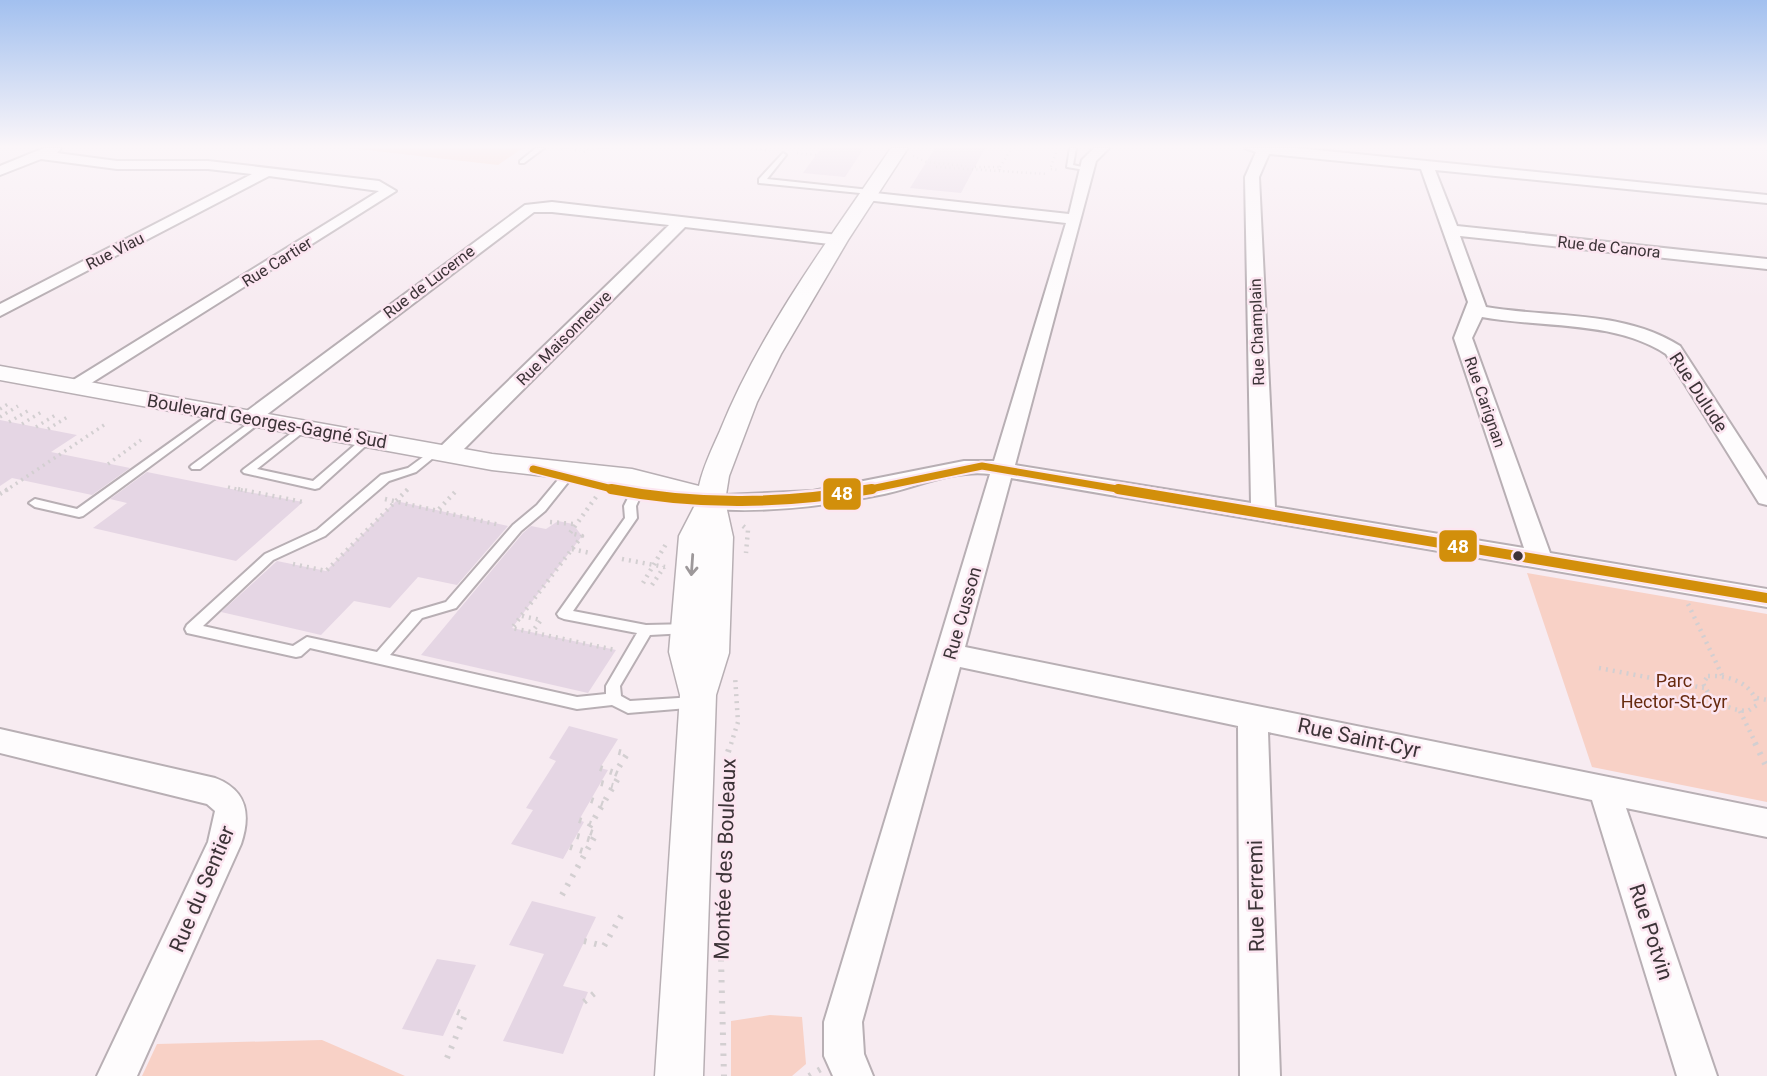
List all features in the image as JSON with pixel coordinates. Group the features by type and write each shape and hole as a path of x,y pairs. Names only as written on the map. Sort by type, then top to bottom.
{"street":[{"name":"Rue Viau","path":"0,311 217,198"},
{"name":"Rue Cartier","path":"77,386 377,198"},
{"name":"Montée des Bouleaux","path":"698,699 686,652 694,536 711,500 715,476 752,384 865,198"},
{"path":"903,198 1075,219"},
{"name":"Rue Cusson","path":"848,1066 841,1041 846,1010 1081,198"},
{"name":"Rue Champlain","path":"1253,198 1263,515"},
{"path":"1438,198 1477,302 1476,311"},
{"name":"Rue de Lucerne","path":"254,419 526,210 546,206 838,240"},
{"name":"Rue Maisonneuve","path":"440,453 681,222"},
{"name":"Rue de Canora","path":"1450,230 1767,264"},
{"name":"Rue Dulude","path":"1476,311 1636,332 1663,342 1673,350 1767,498"},
{"name":"Rue Carignan","path":"1476,311 1466,326 1463,338 1540,561"},
{"name":"Boulevard Georges-Gagné Sud","path":"0,373 533,469 684,487 711,500"},
{"name":"Boulevard Georges-Gagné Sud","path":"569,475 635,495 681,503 711,500"},
{"path":"711,500 744,504 787,502 915,480 1030,476 1767,598"},
{"name":"Montée des Bouleaux","path":"680,1076 698,699 712,653 718,537 711,500"},
{"name":"Rue Saint-Cyr","path":"950,654 1767,823"},
{"name":"Rue Ferremi","path":"1252,716 1259,1076"},
{"name":"Rue du Sentier","path":"0,741 215,792 226,798 232,809 232,822 224,844 117,1076"},
{"name":"Rue Potvin","path":"1604,788 1697,1076"}],"lane":[{"path":"34,503 79,513 217,412"},
{"path":"196,467 254,419"},
{"path":"302,428 248,471 315,485 368,440"},
{"path":"440,453 412,470 384,478 321,533 269,557 192,629 296,652 307,642 577,703 614,699 628,707 698,699"},
{"path":"380,658 417,615 452,605 517,528 541,508 569,475"},
{"path":"635,495 630,503 631,518 564,614 646,630 688,628"},
{"path":"614,699 613,686 646,630"}],"path":[{"path":"0,409 8,404"},
{"path":"0,417 18,406"},
{"path":"9,422 31,409"},
{"path":"22,424 43,411"},
{"path":"36,427 57,414"},
{"path":"48,429 69,416"},
{"path":"0,494 107,423"},
{"path":"108,464 141,440"},
{"path":"289,563 326,571 413,484"},
{"path":"228,487 303,502"},
{"path":"455,492 436,512 502,525"},
{"path":"596,497 570,533 582,536 512,628 621,651"},
{"path":"396,501 439,509"},
{"path":"738,526 748,530 746,562"},
{"path":"643,583 668,540"},
{"path":"637,562 672,569"},
{"path":"652,585 664,567"},
{"path":"1686,600 1722,676"},
{"path":"521,616 541,621 533,632"},
{"name":"Montée des Bouleaux","path":"724,843 730,796 726,765 738,722 734,666"},
{"path":"1599,668 1704,688 1722,705 1740,711 1754,709 1756,698"},
{"path":"1704,688 1703,683 1708,676 1722,676 1740,683 1756,698 1767,699"},
{"path":"1740,711 1767,768"},
{"path":"611,750 627,754 615,773"},
{"path":"562,895 596,834 587,831 620,775 600,768"},
{"path":"601,783 613,786"},
{"path":"591,800 603,804"},
{"path":"579,820 591,824"},
{"path":"577,836 593,840"},
{"path":"570,847 586,852"},
{"path":"584,942 604,946 621,916"},
{"name":"Montée des Bouleaux","path":"722,946 724,1076"},
{"path":"584,1002 597,991"},
{"path":"447,1058 466,1015 455,1011"}],"green space":[{"name":"Parc Hector-St-Cyr","path":"1527,573 1767,614 1767,802 1592,767"},
{"path":"770,1015 802,1017 806,1064 792,1076 731,1076 731,1021"},
{"path":"322,1040 405,1076 142,1076 157,1044"}],"building":[{"path":"0,420 77,435 51,452 130,468 92,495 12,478 0,486"},
{"path":"147,472 303,502 236,561 93,528 127,503 110,499"},
{"path":"396,501 508,526 457,585 418,577 390,608 354,601 321,635 221,612 277,561 326,571"},
{"path":"558,521 573,524 582,536 512,628 616,650 588,693 421,655 523,533 531,526 546,529"},
{"path":"569,726 618,739 600,768 608,770 579,820 584,822 563,859 511,844 533,810 526,808 556,761 549,758"},
{"path":"532,901 596,917 563,986 588,992 563,1054 503,1041 544,954 509,945"},
{"path":"437,959 476,965 443,1036 402,1029"}],"transit line":[{"name":"48","path":"533,469 642,495 714,503 750,503 859,491 982,466 1767,598"}]}
